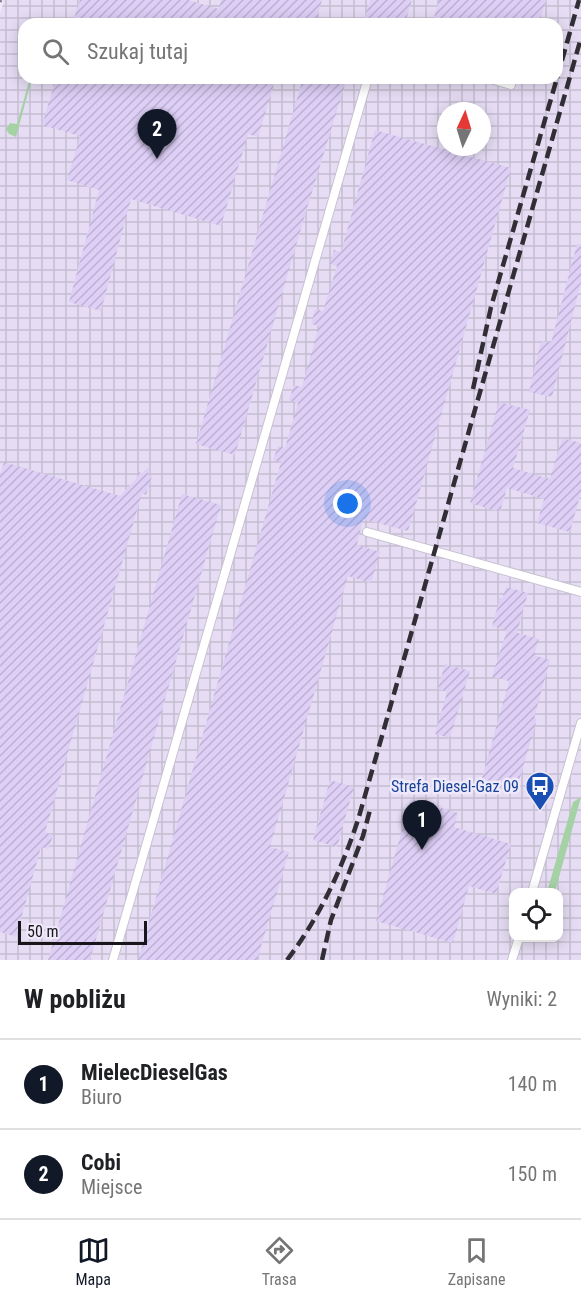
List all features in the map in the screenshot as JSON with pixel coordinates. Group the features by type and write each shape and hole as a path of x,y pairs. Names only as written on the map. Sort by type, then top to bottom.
{"lane":[{"path":"113,960 367,84"},
{"path":"367,532 581,592"},
{"path":"533,888 581,723"},
{"path":"512,960 518,942"}],"shaded area":[{"path":"4,0 581,0 581,960 0,960 0,14"}],"green space":[{"path":"28,84 30,84 16,137 9,134 6,129 10,123 17,124"},
{"path":"581,797 556,888 548,888 573,802"}],"building":[{"path":"80,0 188,0 219,9 221,0 322,0 317,18 74,18"},
{"path":"370,0 412,0 407,18 365,18"},
{"path":"439,0 546,0 541,18 434,18"},
{"path":"54,84 274,84 258,137 248,134 221,226 131,199 101,311 69,302 99,190 67,180 80,136 42,125"},
{"path":"301,84 345,84 235,455 196,444"},
{"path":"375,130 437,147 437,156 468,156 511,168 408,531 363,519 357,545 380,552 371,583 348,576 270,847 289,852 257,960 138,960 281,462 273,460 278,446 285,448 298,403 289,400 294,385 302,387 319,326 311,324 315,309 323,311 337,266 330,264 334,250 341,252"},
{"path":"577,244 581,244 581,282 552,397 529,392 541,341 551,343"},
{"path":"499,402 530,410 513,468 550,479 562,438 581,443 581,492 570,532 537,523 544,499 507,488 500,512 470,503"},
{"path":"4,462 120,496 136,479 138,472 142,473 150,466 147,475 152,476 146,495 142,493 45,832 53,835 49,849 41,847 16,937 0,932 0,476"},
{"path":"182,494 221,505 90,960 48,960"},
{"path":"506,587 528,593 517,633 492,626 500,598 502,599"},
{"path":"507,630 539,639 534,655 550,660 534,718 537,719 515,795 480,785 509,681 492,677"},
{"path":"445,664 470,671 450,738 435,734 447,692 438,689"},
{"path":"330,780 354,787 337,847 313,840"},
{"path":"411,799 458,813 454,827 511,844 496,894 469,886 453,943 376,921"}],"railway":[{"path":"563,57 579,0"},
{"path":"287,960 309,928 328,893 358,820 581,38"},
{"path":"473,389 491,307 555,84"},
{"path":"322,960 331,920 363,836 370,810"}],"place":[{"name":"Cobi","path":"157,159"},
{"name":"Strefa Diesel-Gaz 09","path":"540,812"},
{"name":"MielecDieselGas","path":"422,850"}]}
